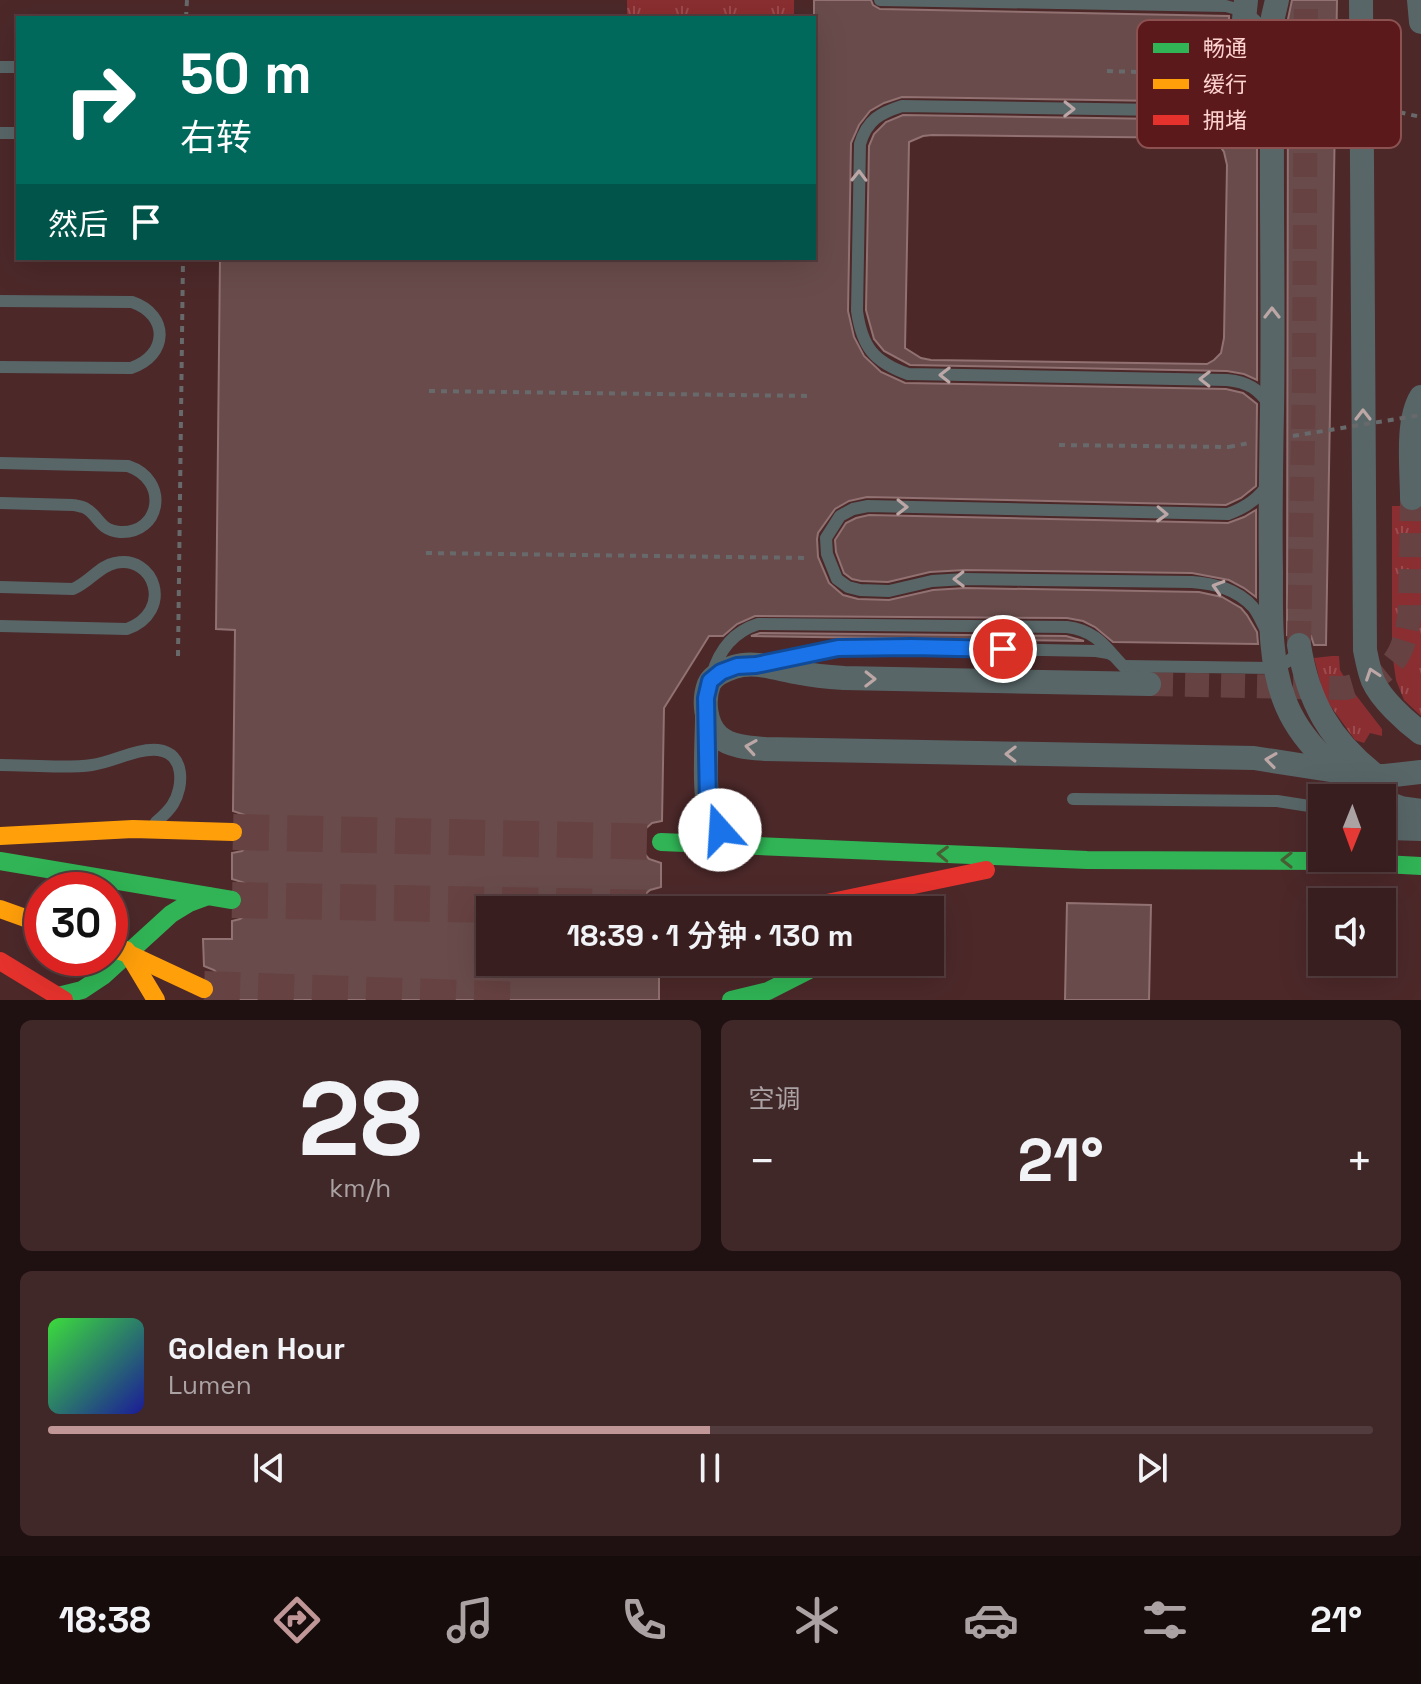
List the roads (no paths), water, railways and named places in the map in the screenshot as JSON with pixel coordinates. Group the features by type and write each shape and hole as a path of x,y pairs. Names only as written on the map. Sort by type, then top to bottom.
{"main road":[{"path":"37,815 100,821 140,829"},
{"path":"0,836 140,829 233,832"},
{"path":"661,842 1087,860 1308,859"},
{"path":"953,895 1012,876 1087,860"},
{"path":"860,896 980,871 1087,860"},
{"path":"0,861 232,900"},
{"path":"0,961 61,998 82,990 103,976 171,914 208,896"},
{"path":"0,909 24,918"},
{"path":"129,954 204,989"},
{"path":"129,954 156,1000"},
{"path":"731,1000 768,991 797,976"}],"street":[{"path":"1245,20 1246,0"},
{"path":"1361,0 1361,20"},
{"path":"1419,0 1421,22"},
{"path":"1274,148 1269,481 1272,640 1277,678 1284,700 1302,733 1354,784"},
{"path":"1362,148 1365,650 1380,693 1421,733"},
{"path":"1412,498 1412,422 1421,397"},
{"path":"1300,647 1310,692 1330,730 1372,784"},
{"path":"746,846 720,830 708,806 706,698 710,681 721,672 737,666 756,665 844,678 1149,684"},
{"path":"707,718 718,735 747,747 1254,758 1349,784"},
{"path":"1395,784 1421,772"},
{"path":"1396,805 1421,811"}],"lane":[{"path":"880,0 1226,6 1240,9 1256,20"},
{"path":"1137,110 902,106 887,111 868,124 860,144 857,311 866,345 878,360 908,374 1242,381 1256,388 1272,409"},
{"path":"0,301 132,302 150,312 159,330 156,350 150,359 131,368 0,367"},
{"path":"0,463 128,466 146,475 152,484 155,504 152,514 137,529 116,532 106,528 84,508 73,505 0,503"},
{"path":"1269,481 1251,503 1228,514 868,506 840,516 826,538 827,554 837,579 848,587 860,590 889,591 932,581 965,579 1207,583 1236,593 1253,607 1272,640"},
{"path":"0,587 73,589 83,585 107,565 128,562 146,572 155,590 155,601 145,619 127,629 0,626"},
{"path":"710,681 719,654 729,642 738,633 758,624 1082,629 1094,635 1138,679 1149,684"},
{"path":"756,665 838,648 864,647 1096,651 1108,653 1121,662 1271,668 1290,661 1300,647"},
{"path":"0,765 88,766 112,762 143,751 168,753 177,760 181,770 173,806 140,829"},
{"path":"1073,799 1277,801 1308,806"}],"tunnel":[{"path":"1306,0 1306,20"},
{"path":"1299,645 1305,148"},
{"path":"1149,684 1345,688 1385,670 1400,651 1408,625 1412,498"},
{"path":"233,832 661,842"},
{"path":"232,900 476,905"},
{"path":"204,989 521,1000"}]}
